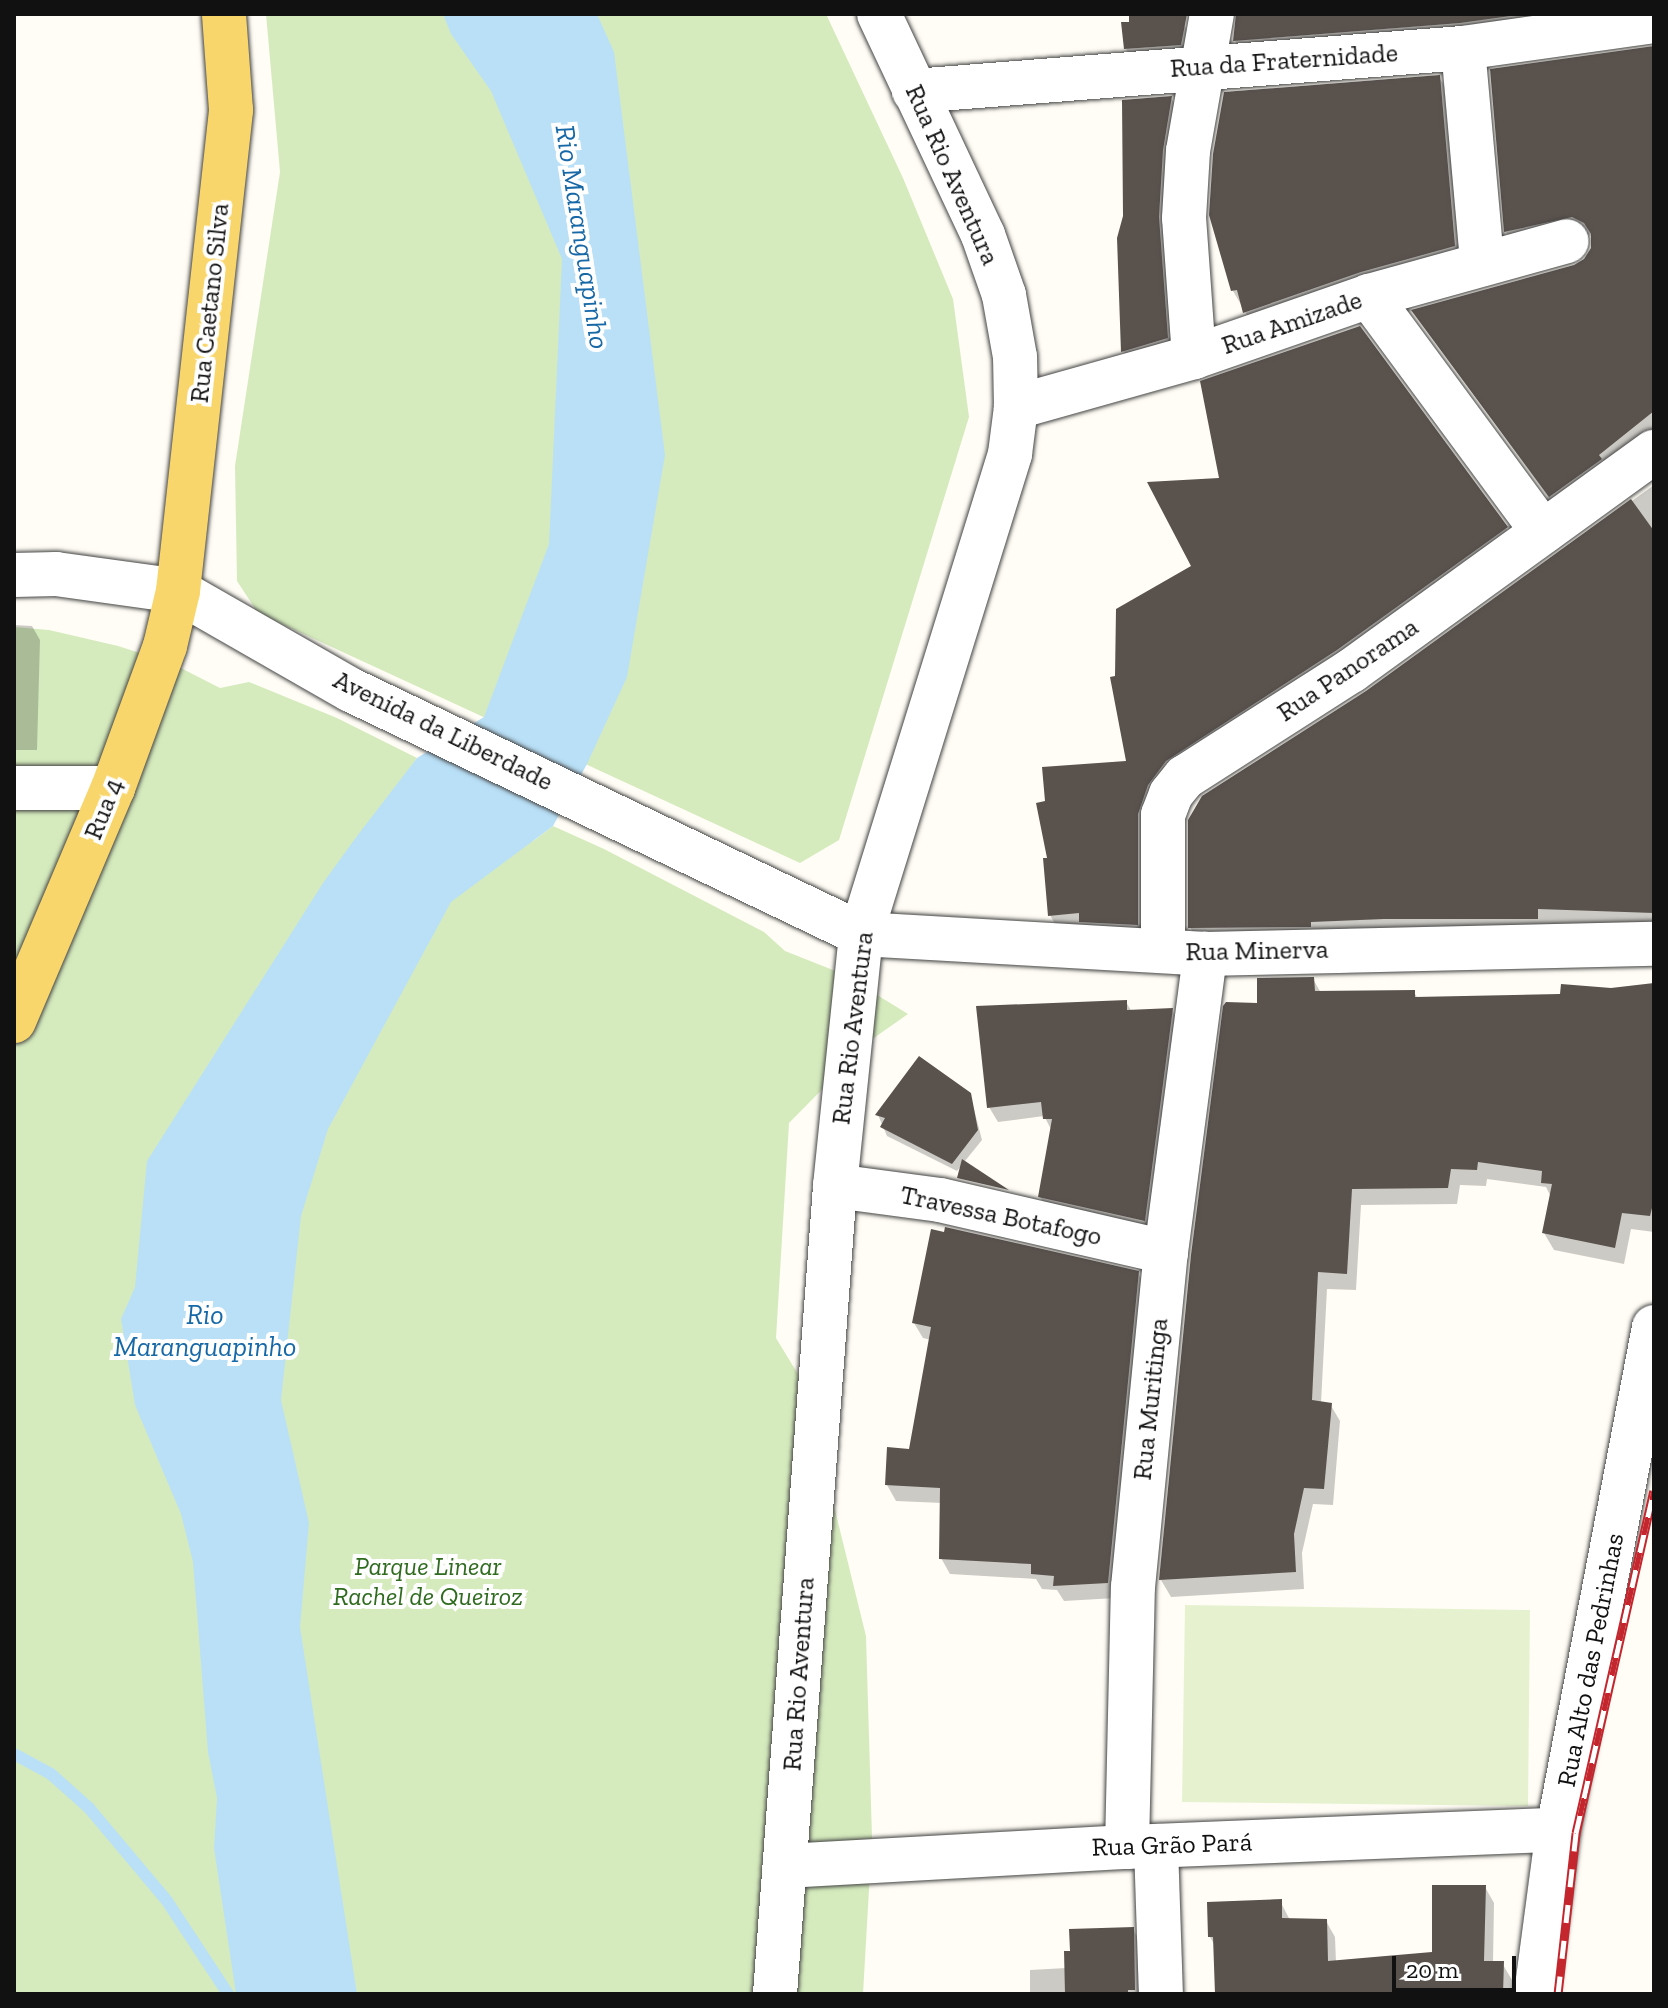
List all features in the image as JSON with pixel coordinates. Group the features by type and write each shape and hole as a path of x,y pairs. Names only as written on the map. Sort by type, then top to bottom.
{"main road":[{"name":"Rua Caetano Silva","path":"178,591 231,110 224,14"},
{"name":"Rua 4","path":"14,1021 113,788 165,646 178,591"}],"street":[{"name":"Rua Rio Aventura","path":"775,1994 835,1186 861,934 1010,454 1016,407 1015,357 1004,295 983,235 879,14"},
{"path":"1194,357 1184,218 1188,151 1212,14"},
{"name":"Rua da Fraternidade","path":"914,91 1463,48 1654,21"},
{"path":"1463,48 1482,262"},
{"name":"Rua Amizade","path":"1016,407 1194,357 1369,296 1482,262 1567,241"},
{"path":"1369,296 1543,532"},
{"name":"Rua Panorama","path":"1184,953 1163,815 1171,794 1185,777 1351,671 1654,452"},
{"name":"Avenida da Liberdade","path":"14,575 56,574 178,591 351,690 620,816 861,934"},
{"path":"14,788 113,788"},
{"name":"Rua Minerva","path":"861,934 1184,953 1654,944"},
{"name":"Rua Muritinga","path":"1161,1994 1142,1846 1133,1587 1166,1252 1184,953"},
{"name":"Travessa Botafogo","path":"835,1186 940,1200 1166,1252"},
{"name":"Rua Alto das Pedrinhas","path":"1536,1994 1558,1830 1654,1327"},
{"name":"Rua Grão Pará","path":"785,1866 1142,1846 1558,1830"}],"green space":[{"path":"266,14 826,14 903,178 953,299 969,417 839,840 800,863 258,613 237,581 235,466 280,172"},
{"name":"Parque Linear Rachel de Queiroz","path":"14,627 49,630 118,646 171,663 220,688 249,682 337,718 417,758 403,778 533,841 553,826 604,849 764,932 785,951 843,974 908,1014 871,1040 789,1123 776,1338 804,1384 866,1636 872,1837 863,1994 14,1994"},
{"path":"1185,1605 1530,1610 1528,1806 1182,1802"}],"water":[{"name":"Rio Maranguapinho","path":"443,14 597,14 614,52 665,455 627,677 587,764 553,826 451,902 328,1129 301,1216 281,1400 309,1523 300,1627 357,1994 236,1994 214,1848 217,1798 208,1752 193,1562 181,1514 135,1405 121,1319 135,1287 147,1161 323,883 357,836 417,758 484,717 549,544 562,259 491,91 451,34"}],"building":[{"path":"1129,14 1187,14 1181,45 1124,49 1121,22 1129,22"},
{"path":"1236,14 1525,14 1460,23 1233,41"},
{"path":"1654,46 1654,411 1599,455 1602,459 1549,497 1411,310 1574,265 1584,259 1591,248 1591,234 1584,223 1572,217 1504,232 1490,69"},
{"path":"1440,75 1455,246 1361,272 1243,313 1237,290 1231,291 1209,215 1213,154 1224,92"},
{"path":"1172,96 1163,150 1159,217 1168,338 1121,352 1117,238 1123,216 1122,100"},
{"path":"1360,326 1508,527 1337,650 1166,761 1148,785 1138,814 1138,925 1079,922 1079,913 1048,916 1043,858 1047,858 1036,803 1045,801 1042,767 1126,761 1110,677 1115,676 1116,609 1191,566 1147,482 1219,478 1200,381"},
{"path":"1631,499 1654,531 1654,913 1538,909 1538,919 1384,919 1311,922 1311,927 1188,928 1188,820 1202,796 1366,691"},
{"path":"1314,977 1315,991 1415,990 1415,997 1560,994 1561,984 1611,988 1654,983 1654,1200 1650,1216 1622,1213 1615,1248 1542,1233 1552,1184 1541,1183 1542,1171 1478,1162 1477,1170 1451,1169 1448,1188 1352,1189 1347,1274 1318,1272 1312,1400 1332,1403 1324,1489 1304,1488 1294,1534 1296,1572 1159,1580 1191,1255 1223,1006 1226,1002 1257,1003 1257,978"},
{"path":"1127,1000 1127,1010 1173,1008 1145,1221 1038,1197 1052,1119 1043,1119 1041,1102 987,1108 976,1006"},
{"path":"919,1056 971,1093 978,1130 952,1164 880,1127 885,1118 875,1115"},
{"path":"962,1159 1009,1190 957,1178"},
{"path":"945,1227 1139,1271 1108,1583 1053,1586 1054,1576 1031,1574 1031,1564 939,1559 940,1488 885,1485 887,1447 909,1449 931,1327 912,1323 931,1229 944,1232"},
{"path":"1432,1885 1486,1885 1484,1961 1504,1961 1503,1994 1416,1991 1416,1994 1215,1994 1213,1937 1208,1937 1207,1902 1282,1899 1282,1918 1327,1919 1328,1961 1432,1952"},
{"path":"1134,1927 1135,1990 1128,1990 1128,1994 1065,1994 1064,1951 1070,1951 1069,1929"}],"waterway":[{"path":"14,1754 51,1774 89,1808 167,1901 228,1994"}],"railway":[{"path":"1558,1994 1576,1833 1654,1491"}]}
